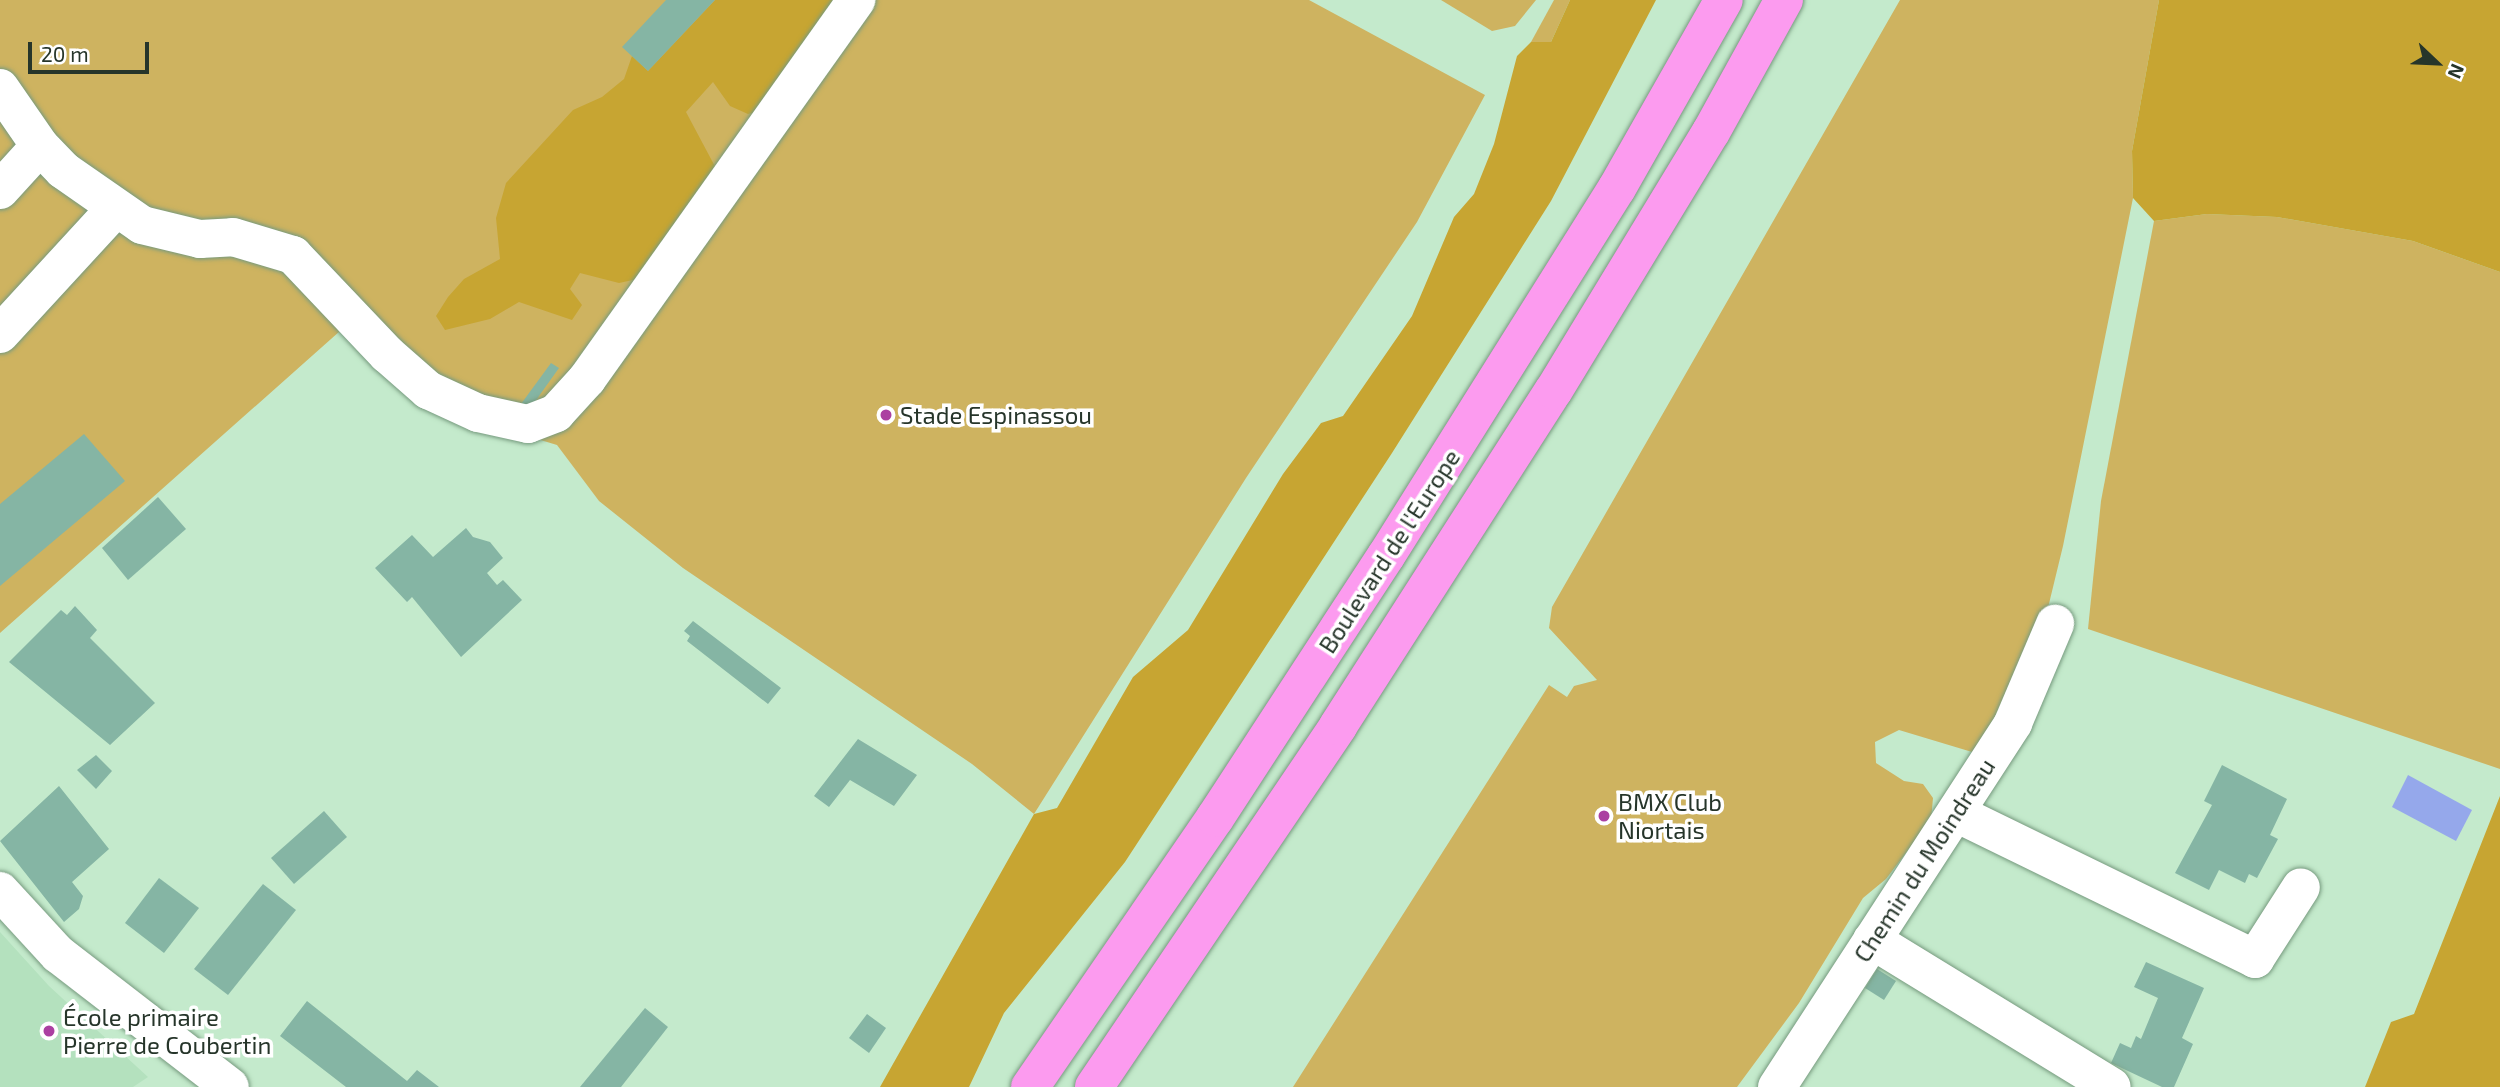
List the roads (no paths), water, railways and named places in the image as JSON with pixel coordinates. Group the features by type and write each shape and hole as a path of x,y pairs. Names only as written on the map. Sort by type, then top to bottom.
{"highway":[{"name":"Boulevard de l'Europe","path":"1030,1087 1215,818 1386,556 1610,199 1724,0"},
{"path":"1094,1087 1346,715 1554,390 1704,144 1784,0"}],"street":[{"path":"0,88 40,146 63,170 142,225 175,234 233,237 293,255 387,354 428,390 478,413 528,424 556,413 587,379 856,0"},
{"path":"0,190 40,146"},
{"path":"0,334 116,208"},
{"name":"Chemin du Moindreau","path":"1777,1087 2013,723 2054,624"},
{"path":"1956,813 2255,959 2301,887"},
{"path":"0,891 58,954 230,1087"},
{"path":"1872,940 2112,1087"}],"water":[{"path":"2408,775 2472,810 2456,841 2392,807"}],"place":[{"name":"Stade Espinassou","path":"886,415"},
{"name":"BMX Club Niortais","path":"1604,816"},
{"name":"École primaire Pierre de Coubertin","path":"49,1031"}]}
